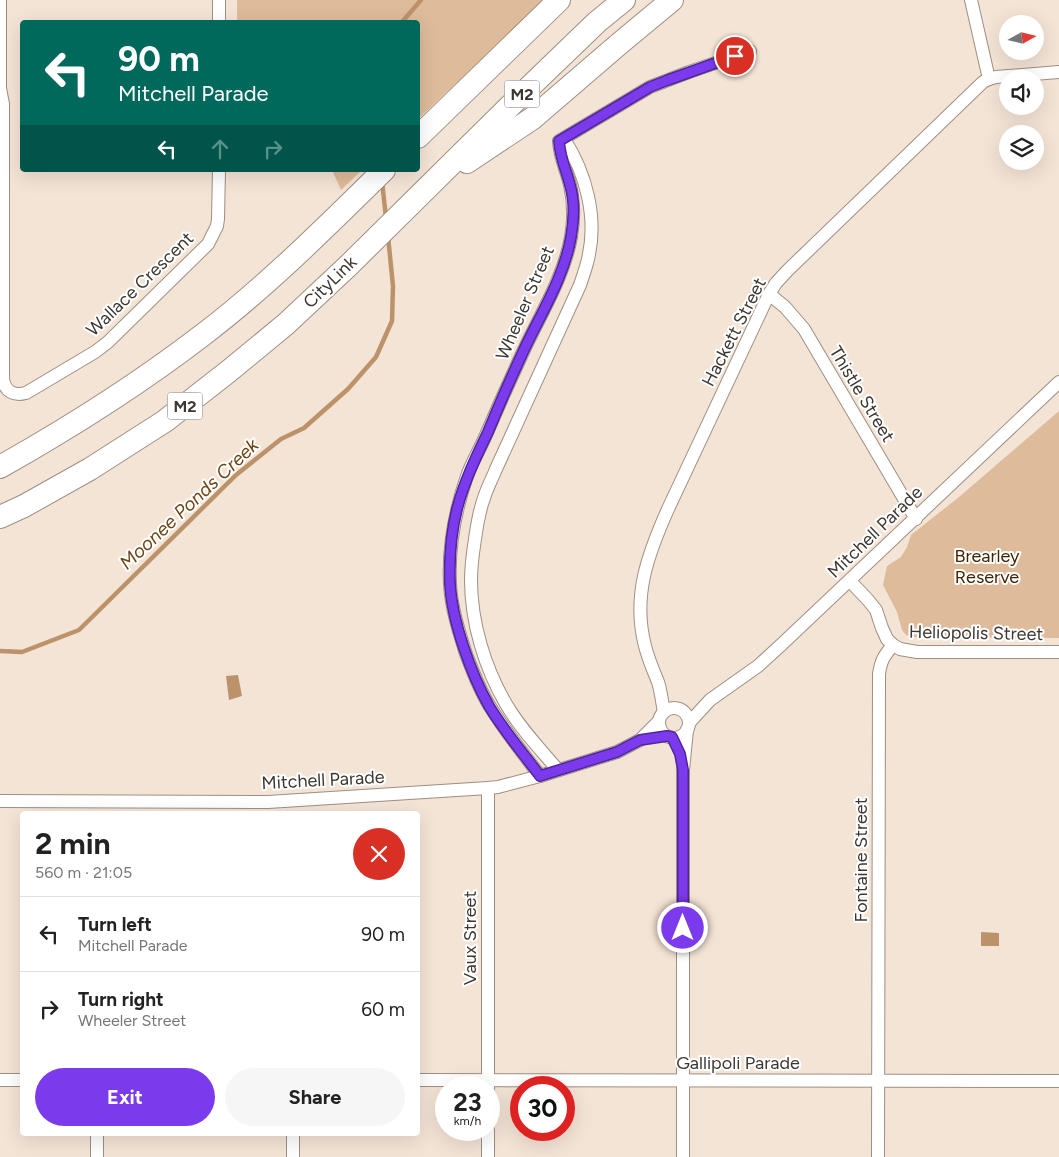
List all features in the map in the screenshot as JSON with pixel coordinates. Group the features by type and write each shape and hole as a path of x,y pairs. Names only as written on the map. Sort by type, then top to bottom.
{"highway":[{"name":"M2","path":"420,135 559,0"},
{"name":"CityLink","path":"0,517 24,506 90,469 165,421 230,371 286,324 349,265 422,191 584,35 624,0"},
{"path":"422,191 533,118 672,0"},
{"name":"M2","path":"0,467 72,425 136,384 205,333 268,281 382,172"}],"street":[{"name":"Wallace Crescent","path":"0,0 0,88 3,104 3,379 4,386 11,393 26,393 103,346 208,244 218,226 218,172"},
{"path":"219,0 219,20"},
{"path":"971,0 989,78 1059,72"},
{"path":"558,770 527,734 498,689 475,624 471,580 476,527 484,499 580,285 588,259 592,220 590,205 579,169 570,149 562,140 579,128 650,87 750,51"},
{"name":"Hackett Street","path":"661,716 658,683 644,644 641,624 640,605 649,555 668,509 769,294 787,271 989,78"},
{"name":"Wheeler Street","path":"540,776 489,706 474,677 460,637 454,610 450,585 450,559 457,510 468,475 560,275 571,239 573,199 570,182 560,153 562,140"},
{"name":"Thistle Street","path":"769,294 785,307 804,329 916,519"},
{"name":"Mitchell Parade","path":"688,727 710,700 758,666 916,519 1059,382"},
{"path":"850,581 876,610 887,639 893,645"},
{"name":"Heliopolis Street","path":"893,645 908,651 917,652 1059,652"},
{"name":"Fontaine Street","path":"878,1157 879,674 882,658 893,645"},
{"name":"Hackett Street","path":"658,683 679,709"},
{"name":"Mitchell Parade","path":"679,709 710,700"},
{"path":"683,770 680,754 669,737 661,730 661,716 668,709 679,709 687,715 688,727 683,770 683,1157"},
{"name":"Mitchell Parade","path":"0,801 98,808 234,802 294,807 498,787 617,752 640,740 661,716"},
{"path":"669,737 680,736 688,727"},
{"name":"Mitchell Parade","path":"640,740 669,737"},
{"name":"Vaux Street","path":"488,788 488,1076"},
{"path":"0,1080 20,1080"},
{"name":"Gallipoli Parade","path":"420,1080 435,1081"},
{"name":"Gallipoli Parade","path":"500,1084 683,1080 1059,1081"},
{"path":"97,1136 97,1157"},
{"path":"293,1136 293,1157"},
{"path":"488,1141 488,1157"}],"green space":[{"path":"237,0 545,0 420,117 420,20 237,20"},
{"path":"333,172 360,172 341,190"},
{"name":"Brearley Reserve","path":"1059,411 1059,638 911,637 906,635 902,630 897,612 883,585 887,566 901,557 911,535 959,497"}],"shaded area":[{"path":"238,675 242,696 229,700 226,676"},
{"path":"981,932 999,933 999,946 981,946"}],"waterway":[{"name":"Moonee Ponds Creek","path":"404,20 421,0"},
{"name":"Moonee Ponds Creek","path":"382,181 386,218"},
{"name":"Moonee Ponds Creek","path":"0,651 22,652 79,630 236,475 281,439 304,428 348,389 376,357 392,321 393,286 388,236"}],"route":[{"path":"683,928 683,770 680,754 672,737 640,740 617,752 540,776 489,706 474,677 460,637 454,610 450,585 450,559 457,510 468,475 560,275 571,239 573,199 570,182 560,153 559,141 650,87 735,56"}]}
